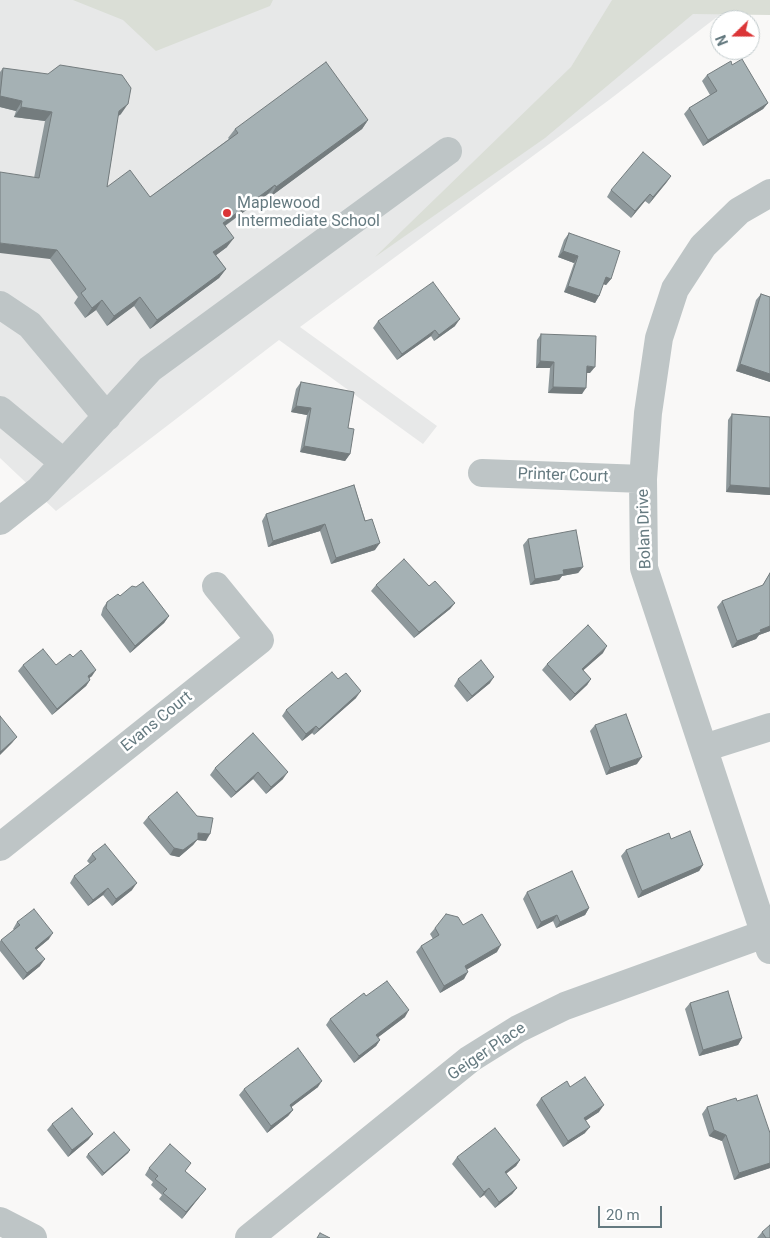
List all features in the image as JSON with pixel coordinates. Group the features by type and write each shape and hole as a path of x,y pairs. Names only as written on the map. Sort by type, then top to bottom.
{"street":[{"path":"0,522 39,490 150,369 448,151"},
{"name":"Bolan Drive","path":"767,942 644,568 643,479 648,413 659,338 675,289 702,246 739,212 770,193"},
{"path":"0,304 30,325 107,417"},
{"path":"0,410 64,463"},
{"name":"Printer Court","path":"482,473 643,479"},
{"name":"Evans Court","path":"0,847 260,640 216,586"},
{"path":"704,748 770,727"},
{"name":"Geiger Place","path":"248,1238 470,1059 518,1029 565,1006 767,942"},
{"path":"0,1221 33,1238"}],"shaded area":[{"name":"Maplewood Intermediate School","path":"0,0 739,0 726,10 710,10 710,22 609,100 300,327 437,426 423,444 279,340 56,511 0,458"},
{"path":"73,0 273,0 270,6 156,51 123,20"},
{"path":"612,0 770,0 770,15 760,15 760,10 710,10 710,14 693,14 545,138 375,257 571,67"}],"building":[{"path":"743,60 768,103 708,140 689,108 717,91 707,75 731,61 732,65"},
{"name":"Maplewood Intermediate School","path":"326,62 368,120 223,223 234,238 213,252 226,269 157,320 140,297 114,316 102,300 92,308 81,293 86,289 57,250 0,243 0,172 39,178 52,112 21,107 22,101 0,96 3,68 48,74 60,65 122,75 131,88 128,104 119,111 107,187 130,170 150,197 238,133 235,129"},
{"path":"643,152 671,176 653,197 650,194 635,211 611,190"},
{"path":"569,233 620,251 611,279 606,277 599,296 568,286 578,256 563,251"},
{"path":"433,282 460,319 439,335 435,330 402,354 378,321"},
{"path":"761,294 770,297 770,374 740,364"},
{"path":"541,334 596,336 595,367 587,366 586,388 553,387 554,362 540,361"},
{"path":"301,382 354,392 348,428 354,429 350,454 304,446 311,408 296,406"},
{"path":"732,414 770,417 770,488 730,485"},
{"path":"354,485 365,521 372,519 380,543 336,558 325,524 273,541 266,514"},
{"path":"576,530 583,567 563,570 564,574 535,579 528,539"},
{"path":"404,559 429,586 435,581 455,603 419,632 376,585"},
{"path":"770,573 770,626 760,630 761,632 737,641 722,601 763,585"},
{"path":"143,582 169,616 135,646 106,608 107,602 118,594 120,596 132,586 136,587"},
{"path":"588,625 607,646 582,669 591,679 575,694 547,664"},
{"path":"43,649 56,665 70,654 73,657 81,650 96,670 88,676 90,680 57,709 23,665"},
{"path":"481,660 494,677 472,696 458,679"},
{"path":"332,672 338,679 346,673 361,691 319,729 316,726 306,734 286,710"},
{"path":"626,714 642,757 610,768 595,725"},
{"path":"0,716 17,737 0,752"},
{"path":"253,733 288,772 271,787 258,772 236,792 215,768"},
{"path":"177,792 197,816 213,818 210,834 198,833 198,839 183,850 174,848 148,817"},
{"path":"690,831 703,865 642,891 626,850 669,833 671,839"},
{"path":"105,844 137,883 116,899 108,888 93,900 74,876 96,859 92,854"},
{"path":"572,871 589,908 560,922 557,915 541,922 527,892"},
{"path":"34,909 53,933 35,948 45,959 27,973 1,940 20,925 17,922"},
{"path":"446,914 458,917 463,925 482,914 501,945 465,966 468,972 444,986 421,946 439,935 435,928"},
{"path":"387,981 409,1010 376,1035 380,1040 359,1056 330,1019 364,993 366,996"},
{"path":"728,991 742,1038 703,1050 690,1003"},
{"path":"298,1048 322,1081 290,1105 293,1110 271,1126 244,1089"},
{"path":"585,1077 604,1105 584,1118 590,1127 568,1141 541,1098 567,1081 570,1087"},
{"path":"757,1095 770,1133 770,1163 739,1173 726,1135 714,1130 707,1107 736,1098 737,1101"},
{"path":"72,1108 93,1134 72,1150 52,1124"},
{"path":"495,1128 520,1160 505,1172 517,1188 499,1202 489,1188 484,1192 457,1157"},
{"path":"114,1132 130,1150 104,1173 88,1154"},
{"path":"170,1144 191,1163 185,1171 206,1189 186,1212 163,1193 167,1189 155,1179 158,1176 149,1168"},
{"path":"770,1225 770,1238 766,1238 762,1232"},
{"path":"320,1233 330,1238 317,1238"}],"place":[{"name":"Maplewood Intermediate School","path":"227,213"}]}
